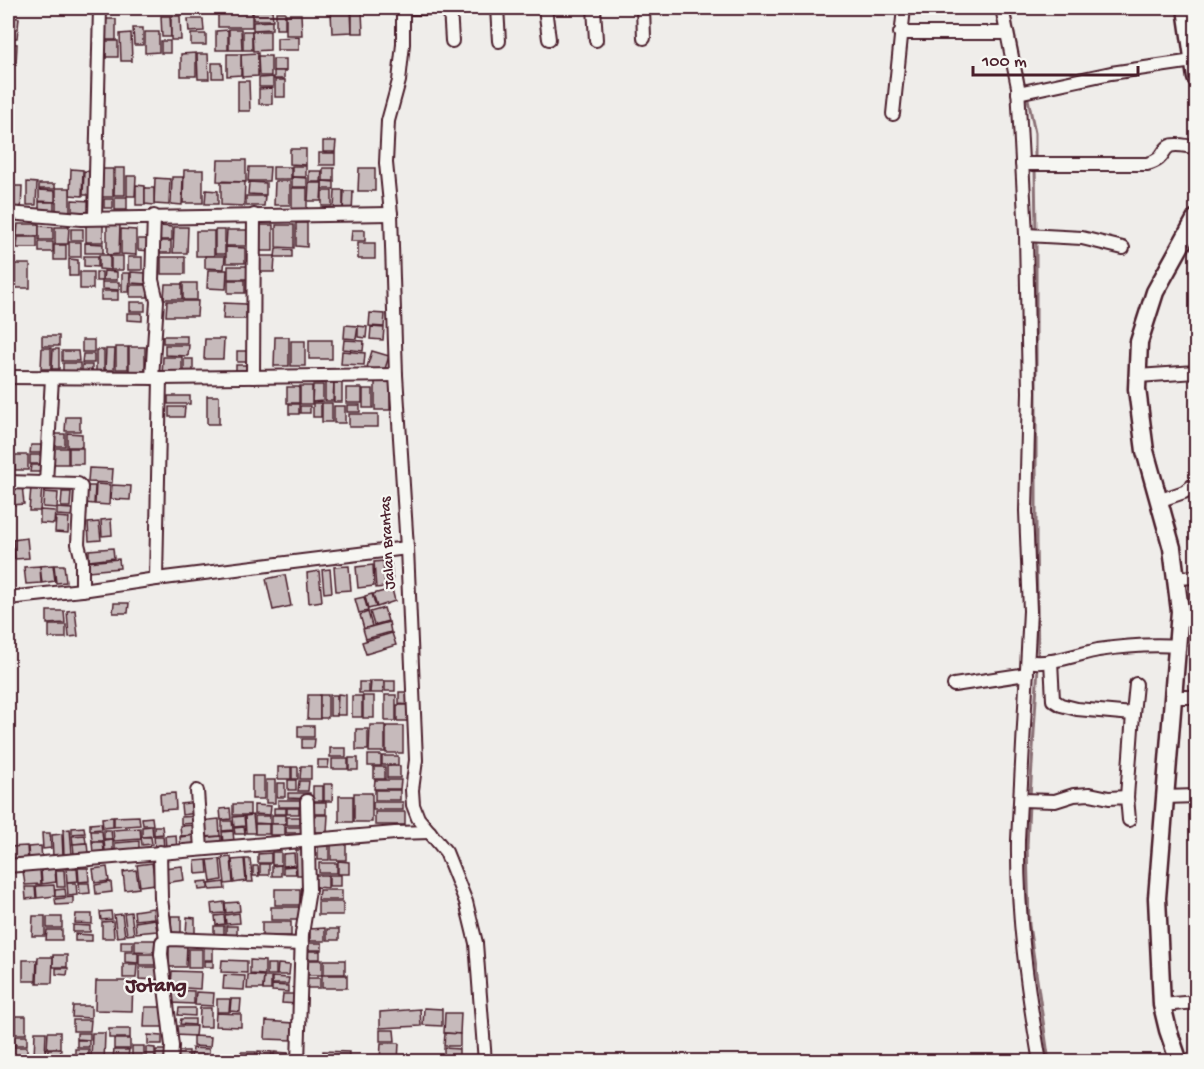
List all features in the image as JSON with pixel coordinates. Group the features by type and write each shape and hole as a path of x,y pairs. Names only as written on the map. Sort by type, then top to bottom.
{"main road":[{"path":"1186,8 1189,61 1197,78"},
{"path":"1179,1062 1162,1005 1157,898 1173,697 1171,645 1180,611 1172,548 1145,451 1137,389 1139,342 1155,292 1197,218"}],"street":[{"path":"95,217 100,8"},
{"path":"401,8 430,8"},
{"name":"Jalan Brantas","path":"401,8 404,44 399,81 388,122 386,163 391,214 396,375 407,548 416,760 412,790 413,805 418,818 446,852 466,902 476,943 485,1062"},
{"path":"450,8 452,41"},
{"path":"497,8 499,41"},
{"path":"545,8 549,39"},
{"path":"594,8 596,40"},
{"path":"643,8 644,38"},
{"path":"893,114 904,8"},
{"path":"1002,8 1024,92 1032,164 1033,236 1026,511 1030,611 1039,662 1056,703 1077,709 1133,714"},
{"path":"900,33 1007,33"},
{"path":"1024,92 1111,73 1189,61"},
{"path":"1032,164 1147,164 1162,158 1168,147 1185,146"},
{"path":"8,213 81,219 154,216 391,214"},
{"path":"253,377 254,215"},
{"path":"154,216 152,280 157,301 156,579"},
{"path":"1033,236 1082,238 1123,248"},
{"path":"1138,376 1197,372"},
{"path":"8,377 396,375"},
{"path":"46,482 52,378"},
{"path":"8,482 78,484 81,488 78,544 82,560 82,590"},
{"path":"1158,501 1184,492 1197,483"},
{"path":"8,598 407,548"},
{"path":"1177,578 1197,577"},
{"path":"954,685 1027,674 1039,662 1098,650 1143,644 1171,645"},
{"path":"1027,674 1027,800 1017,868 1020,928 1040,1062"},
{"path":"1130,820 1128,797 1136,684"},
{"path":"1173,697 1197,696"},
{"path":"198,791 201,849"},
{"path":"1027,800 1055,801 1074,795 1090,794 1109,798 1128,797"},
{"path":"1165,797 1197,796"},
{"path":"298,1062 302,944 309,890 307,801"},
{"path":"8,866 308,840 430,832"},
{"path":"160,852 165,940 161,945 161,954 170,1024 171,1062"},
{"path":"165,940 302,944"},
{"path":"1162,1005 1197,1002"}],"building":[{"path":"218,10 252,10 252,27 218,27"},
{"path":"253,10 272,10 273,20 253,20"},
{"path":"351,11 352,32 332,33 331,12"},
{"path":"276,12 285,12 285,29 276,29"},
{"path":"352,12 362,12 363,33 352,33"},
{"path":"286,14 301,14 302,35 286,35"},
{"path":"161,16 170,16 171,37 162,37"},
{"path":"171,16 180,16 181,40 171,40"},
{"path":"8,17 19,18 17,38 8,38"},
{"path":"106,19 116,19 116,40 106,40"},
{"path":"188,19 203,19 204,31 189,32"},
{"path":"272,21 272,29 253,30 253,22"},
{"path":"133,28 143,28 143,45 134,45"},
{"path":"229,29 241,29 242,50 229,50"},
{"path":"228,30 228,50 216,50 216,31"},
{"path":"243,31 252,31 252,50 243,50"},
{"path":"252,31 270,31 270,50 253,51"},
{"path":"145,32 159,32 159,52 145,53"},
{"path":"131,33 132,61 121,61 120,34"},
{"path":"191,34 206,34 206,45 191,45"},
{"path":"299,37 299,50 277,50 277,38"},
{"path":"104,41 118,41 118,57 104,57"},
{"path":"161,41 170,41 170,53 161,53"},
{"path":"8,43 17,44 16,65 8,64"},
{"path":"196,53 196,76 181,76 181,54"},
{"path":"258,53 258,76 242,77 241,54"},
{"path":"197,54 208,54 209,79 198,79"},
{"path":"227,54 241,54 241,75 227,76"},
{"path":"258,56 271,56 271,76 259,76"},
{"path":"273,59 286,59 286,71 273,71"},
{"path":"212,63 222,63 223,78 212,78"},
{"path":"274,71 284,71 284,79 274,79"},
{"path":"273,77 273,87 259,87 259,78"},
{"path":"275,80 285,80 285,97 275,97"},
{"path":"238,81 249,81 250,111 238,111"},
{"path":"272,88 272,104 259,104 259,89"},
{"path":"323,141 336,141 335,152 323,152"},
{"path":"290,149 306,149 306,165 290,164"},
{"path":"319,153 335,153 335,165 319,165"},
{"path":"218,160 246,160 246,182 217,181"},
{"path":"292,166 306,166 306,177 292,177"},
{"path":"249,167 270,167 269,181 248,181"},
{"path":"273,167 291,167 291,179 273,179"},
{"path":"115,168 125,168 125,195 114,195"},
{"path":"323,168 334,168 334,181 323,181"},
{"path":"359,168 375,168 375,191 358,191"},
{"path":"71,169 83,170 82,196 70,195"},
{"path":"103,169 113,169 113,197 102,197"},
{"path":"184,170 203,170 203,203 183,203"},
{"path":"84,171 94,172 93,195 83,195"},
{"path":"309,171 322,171 321,182 309,182"},
{"path":"127,176 136,176 135,196 127,196"},
{"path":"172,177 183,177 182,205 171,204"},
{"path":"292,177 307,178 307,187 292,187"},
{"path":"155,178 170,179 169,205 154,204"},
{"path":"275,181 290,181 290,205 274,205"},
{"path":"322,181 334,182 334,189 322,189"},
{"path":"27,182 37,183 36,205 27,205"},
{"path":"221,182 245,182 244,206 221,205"},
{"path":"249,182 266,183 266,195 248,194"},
{"path":"309,183 322,183 321,201 308,201"},
{"path":"39,184 55,184 55,189 39,189"},
{"path":"136,185 145,186 145,205 136,205"},
{"path":"8,186 22,186 21,213 8,213"},
{"path":"56,188 70,188 70,211 56,211"},
{"path":"145,188 154,188 154,205 145,204"},
{"path":"292,188 307,188 307,210 292,210"},
{"path":"39,190 55,191 55,202 39,201"},
{"path":"206,190 218,191 218,204 205,204"},
{"path":"335,190 343,190 343,209 334,209"},
{"path":"322,191 332,191 332,206 322,206"},
{"path":"344,191 353,191 352,213 343,213"},
{"path":"246,196 265,196 264,206 246,206"},
{"path":"115,197 127,197 127,210 115,210"},
{"path":"104,199 113,199 113,208 104,208"},
{"path":"72,200 91,201 90,213 72,212"},
{"path":"39,202 54,202 54,214 39,213"},
{"path":"8,223 16,224 16,240 8,240"},
{"path":"107,223 120,224 119,254 107,255"},
{"path":"296,223 307,223 307,247 296,246"},
{"path":"18,224 39,224 39,236 17,236"},
{"path":"86,225 103,225 103,242 86,242"},
{"path":"256,225 273,225 273,251 255,251"},
{"path":"276,225 294,225 294,248 276,247"},
{"path":"39,226 53,227 53,240 39,240"},
{"path":"160,226 172,227 172,240 160,240"},
{"path":"55,227 69,227 68,244 55,244"},
{"path":"174,227 188,227 187,253 173,253"},
{"path":"71,229 83,229 83,240 71,240"},
{"path":"121,229 136,230 136,255 121,254"},
{"path":"215,230 225,230 225,254 215,254"},
{"path":"227,230 247,230 247,246 226,246"},
{"path":"352,230 365,230 365,241 351,241"},
{"path":"196,231 214,231 214,256 196,256"},
{"path":"18,237 37,237 37,248 17,248"},
{"path":"138,239 151,239 151,251 138,250"},
{"path":"158,241 171,241 171,253 157,253"},
{"path":"39,242 53,242 53,252 39,252"},
{"path":"69,242 81,242 81,257 69,257"},
{"path":"85,243 103,244 103,253 85,253"},
{"path":"358,243 375,243 375,259 358,259"},
{"path":"54,245 66,245 66,260 54,260"},
{"path":"226,247 245,248 245,263 226,263"},
{"path":"276,249 292,250 292,257 275,257"},
{"path":"99,255 110,255 110,270 99,269"},
{"path":"84,256 98,256 98,267 84,266"},
{"path":"111,256 123,256 123,270 111,270"},
{"path":"205,256 225,256 224,269 205,268"},
{"path":"256,256 275,256 274,272 256,272"},
{"path":"128,257 142,257 142,270 128,270"},
{"path":"161,257 185,257 185,274 161,274"},
{"path":"69,259 78,260 78,276 69,276"},
{"path":"15,264 30,264 30,288 15,288"},
{"path":"228,266 247,266 247,279 228,279"},
{"path":"208,270 227,270 226,289 207,288"},
{"path":"104,271 117,272 117,280 103,280"},
{"path":"80,272 93,272 93,289 80,289"},
{"path":"96,272 102,272 102,281 96,281"},
{"path":"131,272 146,273 146,284 131,283"},
{"path":"122,273 130,273 129,292 122,292"},
{"path":"228,280 245,280 245,293 228,293"},
{"path":"102,282 119,282 119,290 102,289"},
{"path":"183,283 197,283 197,300 183,300"},
{"path":"165,284 182,284 182,299 164,299"},
{"path":"130,285 148,285 148,297 130,297"},
{"path":"101,291 118,291 118,300 101,300"},
{"path":"167,301 198,301 197,316 166,316"},
{"path":"130,302 145,302 145,311 130,311"},
{"path":"224,303 246,304 246,319 223,319"},
{"path":"127,313 142,313 142,321 127,320"},
{"path":"370,313 385,314 384,327 369,326"},
{"path":"345,325 358,326 356,339 344,338"},
{"path":"358,326 367,327 366,338 358,337"},
{"path":"371,327 384,328 383,340 370,339"},
{"path":"42,336 59,336 59,346 42,346"},
{"path":"163,336 187,336 187,343 163,343"},
{"path":"275,337 289,337 289,366 274,366"},
{"path":"205,339 224,339 223,359 204,359"},
{"path":"82,340 94,340 94,352 82,352"},
{"path":"309,340 332,340 332,359 309,359"},
{"path":"344,340 364,341 363,351 343,349"},
{"path":"291,341 305,341 305,366 291,366"},
{"path":"165,345 189,345 188,356 165,355"},
{"path":"116,347 128,347 128,369 116,369"},
{"path":"129,347 145,347 145,373 129,373"},
{"path":"42,348 51,348 51,369 41,369"},
{"path":"53,349 59,349 59,369 52,369"},
{"path":"106,349 115,349 114,370 105,370"},
{"path":"96,350 104,350 104,371 96,371"},
{"path":"62,351 78,351 79,361 62,361"},
{"path":"237,351 248,351 248,362 237,362"},
{"path":"342,351 365,353 364,365 341,364"},
{"path":"372,351 389,356 384,372 367,367"},
{"path":"83,354 94,354 94,363 82,363"},
{"path":"163,357 182,357 182,377 162,377"},
{"path":"184,359 193,359 193,377 184,377"},
{"path":"63,363 80,363 80,375 63,375"},
{"path":"82,365 92,365 92,374 82,374"},
{"path":"236,365 248,365 248,373 236,373"},
{"path":"325,382 334,382 333,401 325,401"},
{"path":"375,382 390,382 390,410 375,410"},
{"path":"334,383 342,383 342,402 334,402"},
{"path":"313,385 323,385 323,401 312,402"},
{"path":"300,386 312,386 312,404 300,404"},
{"path":"287,387 299,387 299,403 287,403"},
{"path":"346,388 362,388 362,403 346,403"},
{"path":"363,389 373,389 373,408 363,408"},
{"path":"168,396 190,396 190,404 168,404"},
{"path":"207,396 219,396 219,424 207,424"},
{"path":"313,403 321,403 321,417 313,417"},
{"path":"322,403 332,403 332,422 322,422"},
{"path":"289,404 299,404 299,414 289,414"},
{"path":"347,405 360,405 360,412 347,412"},
{"path":"300,406 310,406 310,413 300,413"},
{"path":"334,406 345,406 345,423 334,423"},
{"path":"169,407 185,407 184,417 169,417"},
{"path":"349,414 378,414 378,427 349,427"},
{"path":"66,417 80,417 80,431 65,431"},
{"path":"67,433 82,434 82,447 67,447"},
{"path":"52,434 65,434 65,446 52,446"},
{"path":"31,445 44,445 45,453 30,453"},
{"path":"53,448 68,448 68,464 53,464"},
{"path":"69,448 83,448 83,464 69,464"},
{"path":"15,455 28,455 28,470 15,470"},
{"path":"30,455 44,455 44,464 30,464"},
{"path":"8,457 14,457 14,470 8,470"},
{"path":"31,465 44,465 44,472 30,472"},
{"path":"89,468 113,469 112,483 88,482"},
{"path":"96,484 110,485 109,505 95,504"},
{"path":"22,485 24,504 11,505 9,486"},
{"path":"112,485 131,486 130,500 111,499"},
{"path":"86,486 95,486 94,504 85,503"},
{"path":"31,487 42,487 40,511 29,511"},
{"path":"44,492 58,493 57,508 43,507"},
{"path":"62,492 71,492 70,507 61,507"},
{"path":"57,508 72,509 71,516 57,515"},
{"path":"40,510 55,511 54,524 40,523"},
{"path":"56,517 69,518 68,533 55,532"},
{"path":"111,519 112,535 102,536 101,520"},
{"path":"99,522 101,540 89,541 88,523"},
{"path":"27,538 29,558 15,559 13,540"},
{"path":"8,540 12,540 14,559 8,560"},
{"path":"113,548 114,558 89,561 89,550"},
{"path":"119,559 120,568 88,571 87,562"},
{"path":"383,561 385,587 376,588 374,562"},
{"path":"385,563 391,563 393,585 387,586"},
{"path":"53,565 55,581 42,583 40,566"},
{"path":"54,565 64,565 66,582 56,583"},
{"path":"373,565 374,586 358,588 356,567"},
{"path":"40,566 41,583 26,584 24,567"},
{"path":"349,566 351,590 336,591 334,567"},
{"path":"330,569 332,592 324,593 322,570"},
{"path":"319,571 322,601 309,603 307,573"},
{"path":"285,575 291,606 273,610 266,579"},
{"path":"392,589 395,601 377,607 373,594"},
{"path":"372,594 376,607 368,609 365,596"},
{"path":"364,597 368,611 359,613 355,599"},
{"path":"114,603 129,603 128,613 113,613"},
{"path":"384,608 388,621 374,625 370,612"},
{"path":"75,610 78,636 69,637 67,611"},
{"path":"47,611 64,611 65,623 47,624"},
{"path":"368,612 372,626 364,629 360,615"},
{"path":"8,616 13,616 14,641 8,641"},
{"path":"389,622 391,632 366,639 363,629"},
{"path":"49,625 66,625 66,638 49,638"},
{"path":"392,633 396,645 366,654 362,642"},
{"path":"371,681 384,681 383,693 370,693"},
{"path":"385,681 395,681 395,691 385,691"},
{"path":"359,682 369,682 369,693 359,693"},
{"path":"399,692 411,692 411,705 399,704"},
{"path":"338,694 346,695 346,715 337,715"},
{"path":"308,695 320,695 320,719 307,719"},
{"path":"320,695 328,695 328,718 320,718"},
{"path":"330,695 337,695 337,716 330,716"},
{"path":"385,695 396,695 396,721 385,721"},
{"path":"352,696 362,696 362,717 352,717"},
{"path":"363,696 374,696 374,718 363,718"},
{"path":"397,705 412,705 411,721 397,721"},
{"path":"370,725 385,725 385,752 369,752"},
{"path":"298,726 314,726 314,737 298,737"},
{"path":"386,726 403,726 403,753 386,753"},
{"path":"356,729 368,729 368,750 356,750"},
{"path":"302,739 315,739 314,748 302,748"},
{"path":"330,748 346,748 346,757 330,757"},
{"path":"368,755 381,755 381,766 368,766"},
{"path":"382,756 398,756 398,765 382,765"},
{"path":"349,758 358,758 358,770 349,770"},
{"path":"332,759 348,759 348,769 332,769"},
{"path":"318,760 329,760 328,768 318,768"},
{"path":"301,766 311,766 311,779 300,779"},
{"path":"387,766 400,766 400,778 387,778"},
{"path":"278,767 291,767 291,779 278,779"},
{"path":"292,767 298,767 298,779 292,779"},
{"path":"374,767 385,767 385,779 374,779"},
{"path":"252,776 264,776 264,799 252,799"},
{"path":"266,780 275,780 275,803 266,803"},
{"path":"288,780 296,780 296,790 288,790"},
{"path":"375,780 401,780 400,789 374,789"},
{"path":"299,781 309,781 308,791 298,791"},
{"path":"277,783 285,783 285,797 277,797"},
{"path":"324,784 333,784 332,801 324,801"},
{"path":"313,786 323,786 323,801 313,801"},
{"path":"375,790 400,790 400,800 375,800"},
{"path":"175,793 176,809 161,810 160,794"},
{"path":"288,793 310,793 310,799 288,798"},
{"path":"354,793 372,793 372,822 354,822"},
{"path":"339,796 353,796 353,822 339,822"},
{"path":"278,800 304,800 304,807 278,807"},
{"path":"197,802 197,813 182,815 181,804"},
{"path":"310,802 326,802 326,814 309,814"},
{"path":"373,802 403,802 403,810 373,810"},
{"path":"233,804 250,804 250,815 233,815"},
{"path":"254,805 271,806 270,815 254,814"},
{"path":"230,808 231,819 221,820 220,809"},
{"path":"274,808 286,808 286,814 274,814"},
{"path":"287,808 299,808 299,814 287,814"},
{"path":"375,812 405,812 405,825 375,825"},
{"path":"253,815 255,833 246,833 245,816"},
{"path":"272,815 286,815 286,824 272,824"},
{"path":"311,815 328,815 327,832 311,832"},
{"path":"139,816 140,825 114,827 114,817"},
{"path":"198,816 198,823 181,824 181,817"},
{"path":"244,816 245,826 234,827 233,817"},
{"path":"255,816 270,816 270,824 255,823"},
{"path":"113,817 113,827 103,828 102,818"},
{"path":"152,817 153,825 143,825 142,818"},
{"path":"287,817 300,817 300,825 287,825"},
{"path":"219,819 220,836 202,837 200,821"},
{"path":"222,821 232,821 233,830 222,831"},
{"path":"101,823 102,829 90,830 90,824"},
{"path":"255,824 269,824 269,834 255,834"},
{"path":"270,824 285,824 285,835 270,835"},
{"path":"195,825 196,835 181,836 180,826"},
{"path":"152,826 153,836 142,837 142,827"},
{"path":"154,826 162,826 163,834 154,835"},
{"path":"84,827 85,833 72,834 72,828"},
{"path":"244,827 245,834 235,834 234,828"},
{"path":"286,827 304,827 303,833 286,833"},
{"path":"140,828 141,839 114,841 113,830"},
{"path":"70,829 72,854 64,855 63,830"},
{"path":"104,830 111,830 112,839 104,839"},
{"path":"91,831 102,831 103,841 92,841"},
{"path":"233,831 234,842 223,843 222,832"},
{"path":"42,833 50,833 51,848 43,849"},
{"path":"62,834 63,856 53,857 52,835"},
{"path":"85,835 86,843 73,844 72,836"},
{"path":"176,835 177,849 166,849 165,836"},
{"path":"198,835 199,847 181,848 180,837"},
{"path":"154,836 163,836 164,848 155,849"},
{"path":"221,836 221,844 202,846 202,838"},
{"path":"141,837 151,837 152,844 142,845"},
{"path":"113,839 113,851 105,851 104,840"},
{"path":"139,841 139,850 115,852 115,843"},
{"path":"92,842 103,842 104,852 93,853"},
{"path":"87,843 88,853 74,854 73,844"},
{"path":"318,843 329,843 329,860 318,860"},
{"path":"331,843 346,843 346,860 331,860"},
{"path":"27,846 28,861 10,862 9,847"},
{"path":"41,846 42,861 29,862 28,847"},
{"path":"296,850 305,850 306,875 297,875"},
{"path":"272,852 281,852 281,865 272,865"},
{"path":"271,853 271,863 258,863 258,854"},
{"path":"294,853 295,865 283,866 283,854"},
{"path":"231,857 233,883 225,884 222,858"},
{"path":"220,859 222,880 211,882 208,860"},
{"path":"244,859 246,881 234,883 232,860"},
{"path":"245,859 250,859 253,882 247,882"},
{"path":"207,860 208,873 196,874 195,861"},
{"path":"338,861 349,862 349,874 338,874"},
{"path":"152,863 155,884 140,886 137,865"},
{"path":"319,863 337,863 337,873 319,873"},
{"path":"260,864 269,864 269,875 260,875"},
{"path":"281,865 281,876 272,876 272,866"},
{"path":"182,866 184,880 165,883 163,868"},
{"path":"253,866 258,866 259,876 253,876"},
{"path":"295,866 296,874 283,874 283,867"},
{"path":"107,867 109,881 95,883 93,869"},
{"path":"78,868 88,868 89,881 79,882"},
{"path":"40,869 41,884 25,885 23,871"},
{"path":"55,869 56,882 42,884 41,870"},
{"path":"66,869 77,869 78,881 67,882"},
{"path":"56,870 64,870 65,887 57,887"},
{"path":"136,870 139,888 125,890 123,872"},
{"path":"315,875 328,875 328,888 315,887"},
{"path":"329,875 341,875 341,886 329,886"},
{"path":"208,881 208,889 199,890 198,882"},
{"path":"111,882 112,892 96,894 95,885"},
{"path":"224,882 225,889 210,890 209,884"},
{"path":"67,883 76,883 77,895 68,896"},
{"path":"79,883 89,883 90,893 80,894"},
{"path":"54,885 55,896 37,898 36,886"},
{"path":"25,887 35,887 36,898 26,899"},
{"path":"65,889 66,896 55,897 55,890"},
{"path":"275,889 300,889 300,905 275,905"},
{"path":"319,890 342,890 342,900 318,900"},
{"path":"73,897 73,904 56,905 55,899"},
{"path":"224,902 225,913 212,914 211,904"},
{"path":"239,902 240,911 226,913 225,903"},
{"path":"318,902 343,902 343,915 318,915"},
{"path":"271,907 299,907 299,920 271,920"},
{"path":"153,908 154,918 135,920 134,911"},
{"path":"111,911 112,919 101,920 100,912"},
{"path":"131,912 134,934 127,935 124,913"},
{"path":"239,913 240,923 226,924 225,915"},
{"path":"76,914 92,914 92,924 75,923"},
{"path":"122,914 125,936 117,937 114,915"},
{"path":"224,915 225,924 216,925 215,916"},
{"path":"33,916 45,916 45,936 32,936"},
{"path":"171,916 181,916 181,935 171,935"},
{"path":"47,917 62,917 62,928 47,928"},
{"path":"187,917 195,918 195,935 186,934"},
{"path":"155,919 157,931 136,933 135,922"},
{"path":"113,921 114,938 102,938 102,922"},
{"path":"262,922 291,922 291,936 262,936"},
{"path":"73,925 90,926 90,932 73,932"},
{"path":"214,926 224,926 224,936 214,936"},
{"path":"226,926 237,926 237,938 226,938"},
{"path":"325,928 325,941 310,941 310,929"},
{"path":"327,929 339,929 339,940 327,940"},
{"path":"47,930 62,930 62,940 46,940"},
{"path":"75,934 92,935 92,941 75,941"},
{"path":"135,940 155,940 154,952 135,951"},
{"path":"121,941 133,941 133,950 121,950"},
{"path":"307,943 322,943 322,950 307,950"},
{"path":"169,944 187,944 186,967 169,967"},
{"path":"204,947 213,947 213,960 204,960"},
{"path":"188,949 202,949 202,968 188,968"},
{"path":"306,951 320,951 320,959 306,959"},
{"path":"125,952 138,952 138,963 125,962"},
{"path":"8,953 13,953 13,970 8,970"},
{"path":"139,954 158,954 158,965 139,965"},
{"path":"53,955 67,955 67,967 53,967"},
{"path":"38,957 53,957 52,983 37,983"},
{"path":"23,960 37,960 36,981 23,981"},
{"path":"222,960 247,961 247,973 221,972"},
{"path":"250,960 265,961 265,975 250,974"},
{"path":"304,960 322,960 322,975 304,975"},
{"path":"324,960 345,960 345,974 324,974"},
{"path":"204,961 213,961 213,967 204,967"},
{"path":"123,964 137,964 136,978 123,978"},
{"path":"267,964 276,964 276,975 267,975"},
{"path":"278,964 290,965 289,975 277,975"},
{"path":"139,967 158,967 158,980 139,979"},
{"path":"56,968 68,968 67,975 56,974"},
{"path":"172,971 201,972 200,989 171,987"},
{"path":"224,975 245,976 244,990 223,989"},
{"path":"248,975 264,976 263,989 247,989"},
{"path":"322,975 347,975 347,988 322,988"},
{"path":"264,977 271,977 271,990 263,990"},
{"path":"272,977 289,978 288,984 272,984"},
{"path":"306,978 320,978 320,988 306,988"},
{"path":"96,981 133,981 132,1011 95,1010"},
{"path":"272,985 288,986 288,992 272,991"},
{"path":"172,990 194,991 194,1004 171,1003"},
{"path":"196,992 214,993 213,1006 195,1005"},
{"path":"283,994 298,994 297,1004 282,1003"},
{"path":"217,999 230,999 229,1012 217,1012"},
{"path":"231,999 241,999 240,1012 230,1011"},
{"path":"73,1006 91,1006 91,1018 72,1017"},
{"path":"145,1007 164,1007 164,1027 144,1027"},
{"path":"179,1008 195,1008 195,1016 178,1015"},
{"path":"200,1008 211,1008 211,1027 199,1027"},
{"path":"424,1008 442,1009 442,1026 423,1025"},
{"path":"420,1009 421,1026 380,1028 380,1012"},
{"path":"216,1013 241,1014 241,1027 215,1026"},
{"path":"445,1013 461,1013 460,1034 444,1033"},
{"path":"15,1016 26,1016 26,1034 15,1034"},
{"path":"181,1019 195,1019 195,1025 180,1024"},
{"path":"73,1020 91,1020 90,1031 73,1031"},
{"path":"266,1021 293,1023 292,1040 265,1039"},
{"path":"176,1026 196,1026 195,1036 175,1035"},
{"path":"109,1029 130,1029 130,1038 109,1038"},
{"path":"380,1030 394,1030 395,1041 380,1041"},
{"path":"35,1032 46,1032 45,1058 34,1058"},
{"path":"48,1032 60,1032 60,1048 47,1048"},
{"path":"77,1033 90,1033 90,1040 77,1039"},
{"path":"92,1033 105,1033 104,1062 91,1061"},
{"path":"445,1033 460,1034 460,1046 444,1046"},
{"path":"8,1034 11,1034 11,1058 8,1058"},
{"path":"148,1035 162,1036 162,1044 148,1044"},
{"path":"13,1036 27,1036 27,1045 13,1045"},
{"path":"193,1036 211,1037 210,1047 193,1046"},
{"path":"114,1039 130,1039 130,1049 114,1049"},
{"path":"77,1040 89,1040 89,1047 77,1047"},
{"path":"381,1043 399,1043 398,1062 380,1062"},
{"path":"132,1046 144,1046 144,1062 132,1062"},
{"path":"13,1047 27,1047 27,1056 13,1056"},
{"path":"146,1047 155,1048 155,1062 146,1062"},
{"path":"192,1048 209,1049 209,1059 191,1058"},
{"path":"444,1048 459,1049 459,1058 444,1057"},
{"path":"48,1049 61,1049 60,1059 47,1058"},
{"path":"75,1049 89,1049 89,1055 75,1055"},
{"path":"114,1050 129,1050 128,1057 113,1057"},
{"path":"156,1050 168,1050 168,1062 156,1062"},
{"path":"179,1051 189,1051 189,1062 178,1062"},
{"path":"258,1051 272,1052 271,1062 257,1062"},
{"path":"323,1051 349,1052 348,1062 323,1062"},
{"path":"241,1052 256,1052 255,1062 240,1062"},
{"path":"274,1052 288,1053 287,1062 274,1062"},
{"path":"307,1055 322,1056 321,1062 306,1062"},
{"path":"461,1056 476,1056 475,1062 460,1062"},
{"path":"110,1058 129,1058 129,1062 110,1062"}],"waterway":[{"path":"1009,8 1025,88"},
{"path":"1027,94 1035,133 1035,162"},
{"path":"1035,168 1036,231"},
{"path":"1036,237 1038,660"},
{"path":"1030,797 1038,666"},
{"path":"1029,804 1027,845 1029,925 1049,1062"}],"district":[{"name":"Jotang","path":"156,987"}]}
